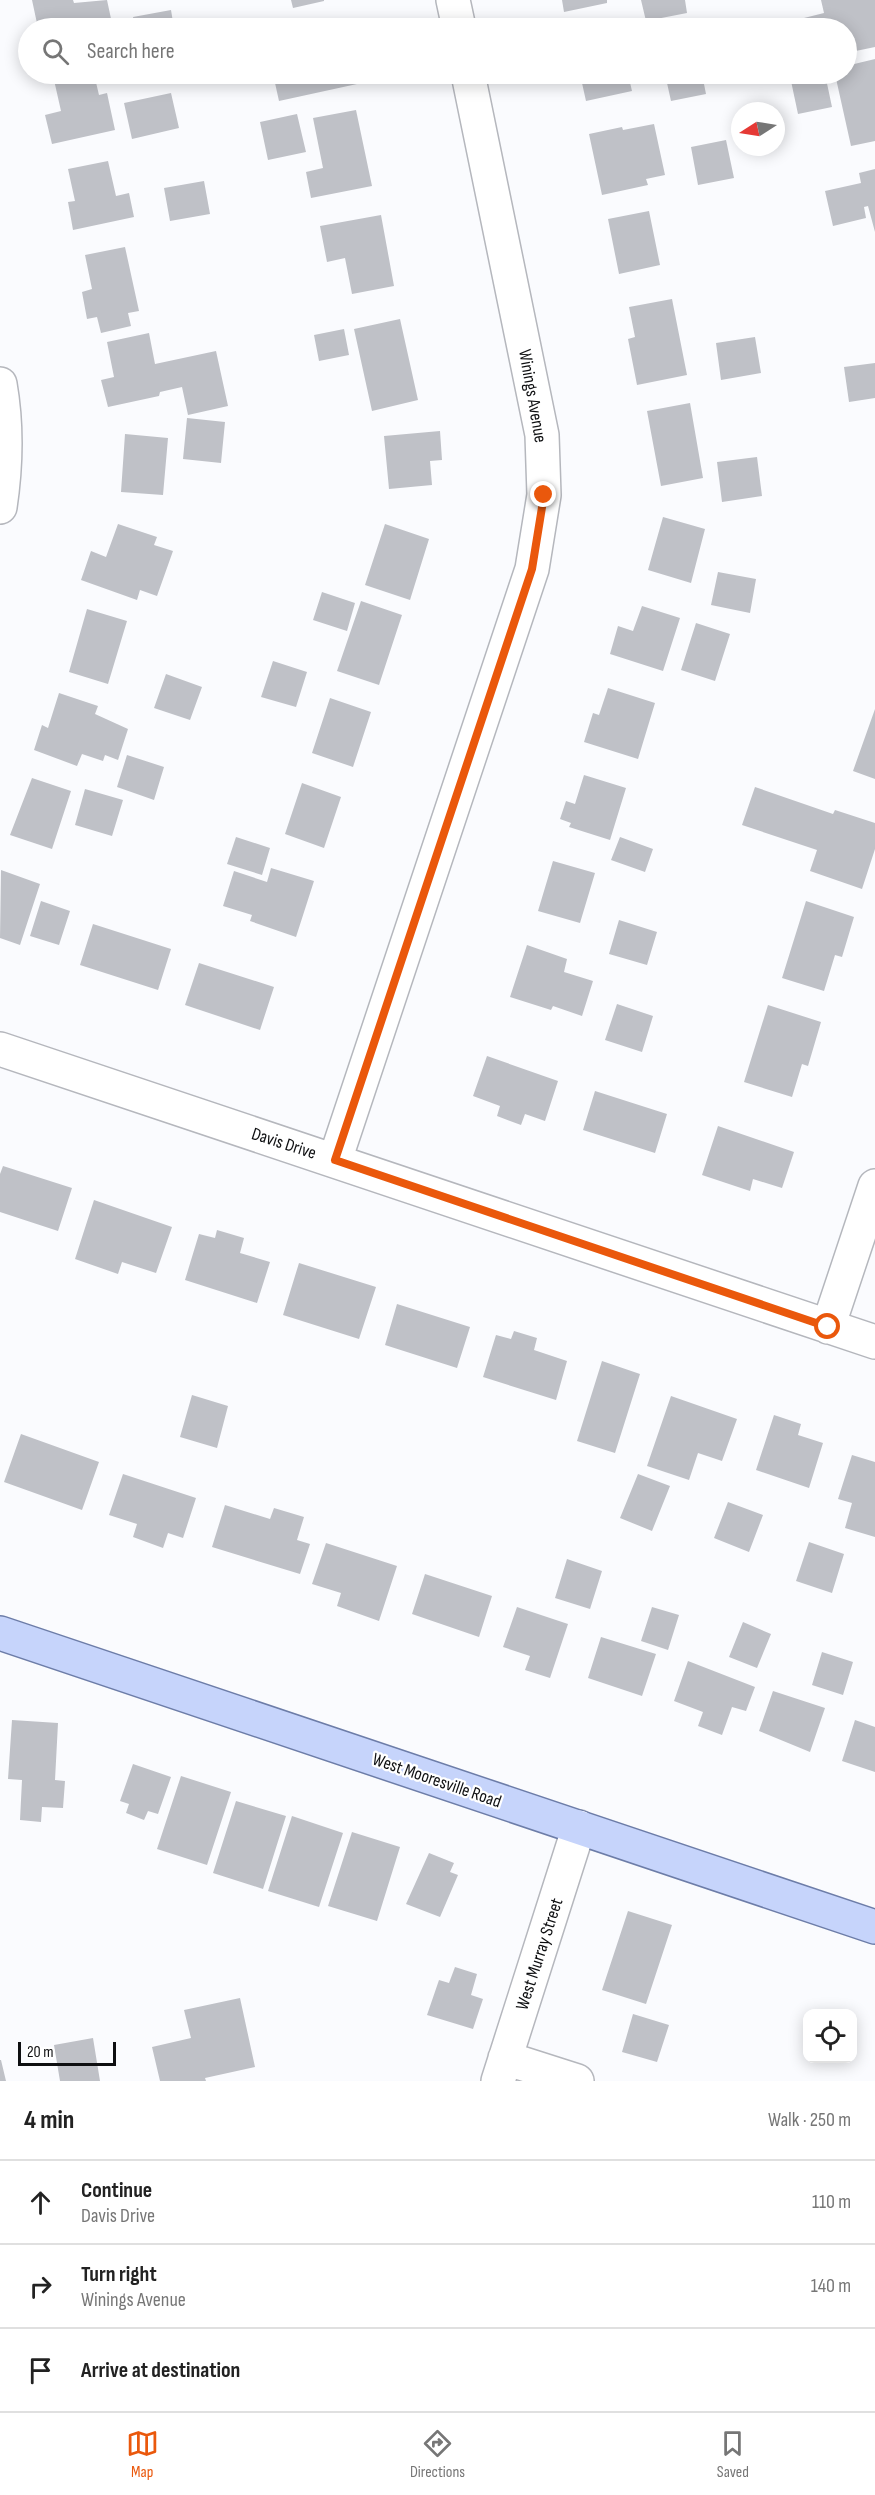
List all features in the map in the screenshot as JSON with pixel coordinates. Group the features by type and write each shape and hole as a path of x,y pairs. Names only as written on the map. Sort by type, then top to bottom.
{"main road":[{"name":"West Mooresville Road","path":"0,1633 875,1927"}],"street":[{"path":"453,0 457,18"},
{"name":"Winings Avenue","path":"335,1160 532,569 544,495 542,435 470,84"},
{"path":"0,384 3,400 5,471 0,507"},
{"name":"Davis Drive","path":"0,1048 875,1342"},
{"path":"828,1327 875,1186"},
{"name":"West Murray Street","path":"502,2070 579,1827"},
{"path":"502,2070 577,2081"}],"building":[{"path":"32,0 73,0 74,3 107,0 111,18 36,18"},
{"path":"291,0 324,0 324,1 293,8"},
{"path":"562,0 607,0 607,3 564,12"},
{"path":"641,0 685,0 687,13 661,18 645,18"},
{"path":"821,0 875,0 875,47 857,51 857,18 804,18 824,13"},
{"path":"171,10 172,18 133,18"},
{"path":"875,59 875,141 851,146 837,84 857,84 857,63"},
{"path":"55,84 96,84 99,95 107,93 115,130 52,144 45,115 61,111"},
{"path":"275,84 357,84 279,101"},
{"path":"582,84 630,84 632,91 586,101"},
{"path":"667,84 704,84 706,94 671,101"},
{"path":"792,84 827,84 832,107 798,114"},
{"path":"171,93 179,128 132,139 124,103"},
{"path":"356,110 372,186 311,198 306,172 323,168 313,118"},
{"path":"297,114 306,152 268,160 260,122"},
{"path":"654,124 665,175 646,179 648,185 602,195 589,134 622,127 623,130"},
{"path":"726,140 734,178 698,185 691,147"},
{"path":"108,161 116,196 129,193 134,217 73,230 68,202 75,201 68,169"},
{"path":"875,169 875,232 868,206 864,207 866,218 833,226 825,191 861,183 859,173"},
{"path":"204,181 210,214 170,221 164,188"},
{"path":"649,211 660,265 619,274 608,219"},
{"path":"381,215 394,286 352,294 345,258 327,262 320,226"},
{"path":"125,247 139,311 128,313 131,326 101,333 97,317 87,319 82,292 92,289 85,255"},
{"path":"672,299 687,375 637,385 628,339 635,337 629,307"},
{"path":"400,319 418,400 372,411 354,329"},
{"path":"344,329 349,355 319,361 314,335"},
{"path":"149,333 155,364 216,351 228,406 188,415 182,387 160,392 159,396 108,407 101,380 114,377 107,342"},
{"path":"755,337 761,373 721,380 716,343"},
{"path":"875,363 875,398 849,402 844,367"},
{"path":"690,403 703,478 661,486 647,411"},
{"path":"187,418 225,422 221,463 183,459"},
{"path":"440,431 442,460 430,461 432,485 389,489 384,436"},
{"path":"125,434 168,438 163,495 121,492"},
{"path":"757,457 762,496 722,502 717,462"},
{"path":"663,517 705,529 691,583 648,570"},
{"path":"118,524 157,537 154,545 173,551 157,596 140,590 137,600 81,580 91,551 106,557"},
{"path":"385,524 429,539 410,600 365,585"},
{"path":"718,572 756,579 750,613 711,605"},
{"path":"322,592 355,603 347,631 313,620"},
{"path":"361,601 402,615 379,685 337,671"},
{"path":"642,606 680,618 663,671 610,654 618,626 633,631"},
{"path":"87,609 127,621 108,684 69,672"},
{"path":"696,623 730,634 715,681 681,670"},
{"path":"273,661 307,672 296,707 261,697"},
{"path":"166,674 202,687 190,720 154,708"},
{"path":"608,688 655,703 638,759 584,742 593,713 599,715"},
{"path":"59,693 98,706 95,714 128,729 118,760 105,755 103,761 82,754 77,766 34,750 42,725 48,728"},
{"path":"330,698 371,712 353,767 312,753"},
{"path":"875,709 875,779 853,771"},
{"path":"127,755 164,767 154,800 117,787"},
{"path":"584,775 626,788 610,840 569,827 571,823 560,819 566,801 575,804"},
{"path":"32,778 71,791 52,849 10,835"},
{"path":"302,783 341,797 324,848 285,834"},
{"path":"755,787 833,814 835,810 875,823 875,849 862,889 810,871 817,850 742,825"},
{"path":"85,789 123,800 112,836 75,825"},
{"path":"236,837 270,848 262,875 227,864"},
{"path":"620,837 653,849 645,872 611,860"},
{"path":"553,861 595,873 580,923 538,911"},
{"path":"271,868 314,881 296,937 250,921 252,915 223,906 234,871 267,882"},
{"path":"1,870 40,884 20,945 0,938"},
{"path":"41,901 70,911 59,945 30,936"},
{"path":"806,901 854,917 842,957 835,955 824,991 782,978"},
{"path":"619,920 657,932 647,965 609,954"},
{"path":"93,924 171,949 158,990 80,965"},
{"path":"527,945 567,959 564,972 593,981 582,1016 553,1006 551,1010 510,997"},
{"path":"199,963 274,987 260,1030 185,1005"},
{"path":"617,1004 653,1016 642,1052 605,1040"},
{"path":"768,1005 821,1022 808,1066 802,1064 792,1097 744,1082"},
{"path":"487,1056 558,1081 545,1121 525,1114 521,1125 497,1116 500,1106 473,1096"},
{"path":"595,1091 667,1114 655,1153 583,1130"},
{"path":"718,1126 794,1152 782,1188 753,1179 750,1191 702,1175"},
{"path":"3,1166 72,1188 58,1231 0,1212 0,1174"},
{"path":"94,1200 172,1227 156,1273 122,1262 118,1274 75,1259"},
{"path":"217,1230 244,1238 240,1253 270,1262 257,1303 185,1280 199,1234 215,1238"},
{"path":"299,1263 376,1287 359,1339 283,1315"},
{"path":"397,1304 470,1327 457,1368 385,1345"},
{"path":"514,1331 537,1338 534,1350 567,1361 556,1400 483,1377 496,1335 511,1339"},
{"path":"602,1361 640,1374 615,1453 577,1441"},
{"path":"192,1395 228,1406 217,1448 180,1437"},
{"path":"671,1396 737,1419 722,1461 698,1453 689,1480 647,1466"},
{"path":"774,1415 801,1424 798,1435 823,1443 809,1488 756,1470"},
{"path":"21,1434 99,1462 82,1510 4,1482"},
{"path":"852,1455 875,1462 875,1537 845,1528 852,1503 838,1499"},
{"path":"123,1474 196,1498 183,1538 168,1533 163,1548 133,1537 137,1524 109,1515"},
{"path":"638,1474 670,1486 652,1531 620,1518"},
{"path":"728,1502 763,1515 749,1552 714,1538"},
{"path":"225,1505 270,1519 274,1508 304,1517 297,1540 310,1544 300,1574 212,1547"},
{"path":"809,1542 844,1554 832,1593 796,1581"},
{"path":"326,1543 397,1566 379,1621 337,1606 341,1593 312,1584"},
{"path":"567,1559 602,1571 590,1609 555,1598"},
{"path":"425,1574 492,1596 479,1637 412,1614"},
{"path":"517,1607 568,1624 550,1678 525,1670 530,1656 503,1647"},
{"path":"652,1607 679,1615 668,1650 641,1641"},
{"path":"743,1622 771,1634 757,1668 729,1657"},
{"path":"601,1637 656,1654 642,1696 588,1678"},
{"path":"822,1652 853,1662 843,1695 812,1685"},
{"path":"688,1661 755,1687 746,1711 732,1707 722,1735 698,1726 703,1712 674,1701"},
{"path":"773,1691 825,1708 810,1752 759,1731"},
{"path":"12,1720 58,1723 55,1780 65,1781 63,1808 42,1807 41,1822 20,1820 22,1780 8,1779"},
{"path":"855,1720 875,1727 875,1772 842,1761"},
{"path":"133,1764 171,1777 158,1814 148,1811 144,1820 126,1813 129,1804 120,1801"},
{"path":"181,1776 231,1792 207,1865 157,1849"},
{"path":"236,1801 286,1816 263,1889 213,1873"},
{"path":"292,1816 343,1833 319,1907 268,1891"},
{"path":"352,1832 400,1847 377,1921 328,1906"},
{"path":"429,1853 454,1863 450,1872 458,1875 440,1917 406,1904"},
{"path":"628,1911 672,1925 646,2004 602,1990"},
{"path":"455,1967 477,1974 471,1995 483,1999 473,2029 427,2015 439,1980 449,1983"},
{"path":"240,1998 255,2067 205,2078 206,2081 160,2081 152,2047 191,2038 184,2010"},
{"path":"633,2014 669,2025 657,2062 622,2052"},
{"path":"93,2038 100,2081 60,2081 54,2045"},
{"path":"1,2060 6,2081 0,2081"}],"route":[{"path":"544,495 532,569 335,1160 828,1327"}]}
